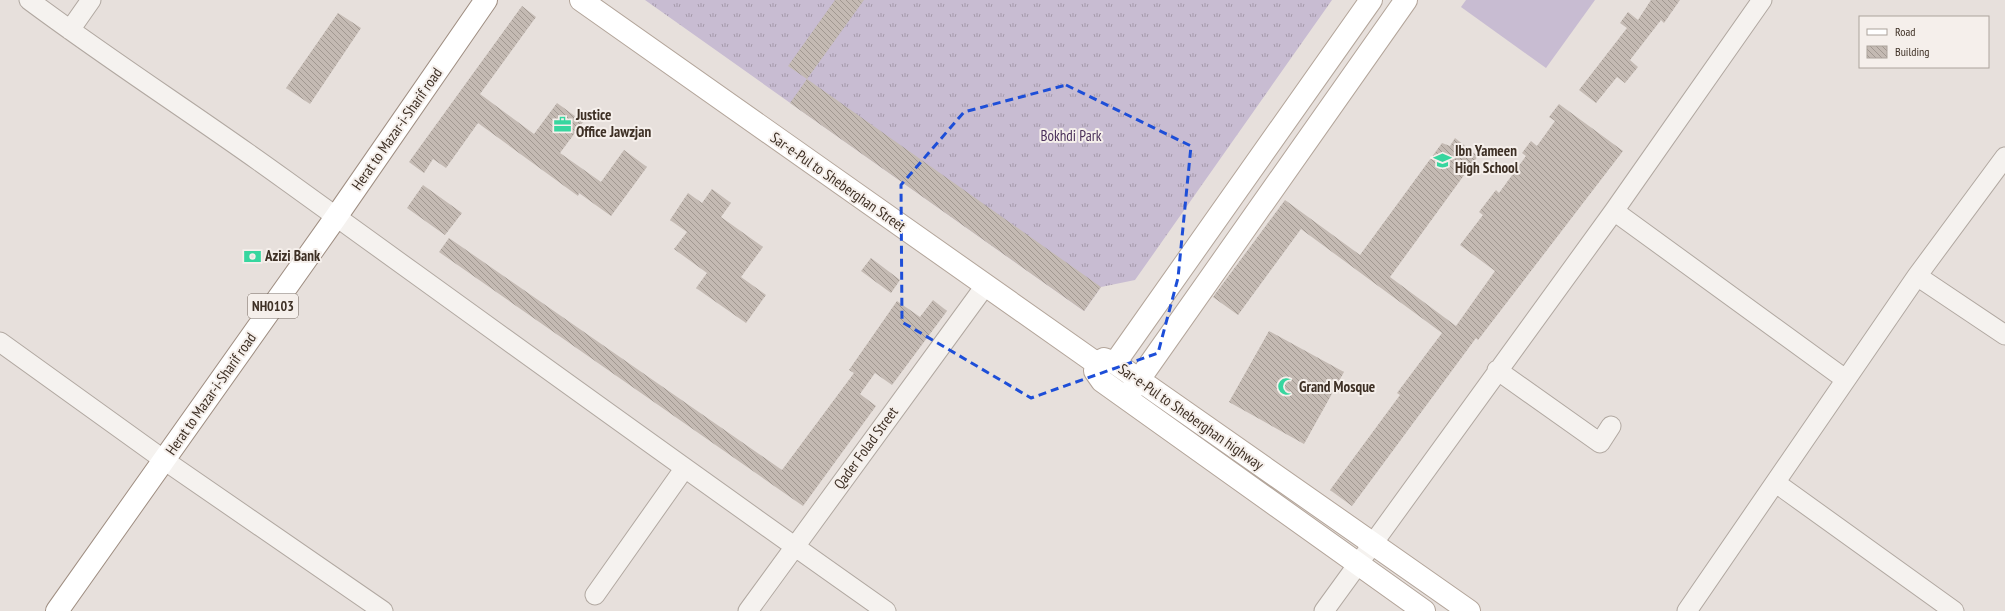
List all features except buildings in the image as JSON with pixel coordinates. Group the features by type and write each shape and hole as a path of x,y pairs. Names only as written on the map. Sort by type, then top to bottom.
{"main road":[{"name":"Herat to Mazar-i-Sharif road","path":"58,611 336,217 486,0"},
{"name":"Sar-e-Pul to Sheberghan Street","path":"581,0 985,286 1105,363"},
{"path":"1105,363 1371,0"},
{"path":"1126,398 1406,0"},
{"name":"Sar-e-Pul to Sheberghan highway","path":"1424,611 1102,381 1095,371 1105,363 1139,380 1469,611"}],"street":[{"path":"29,0 336,217 684,469 886,611"},
{"path":"70,30 91,0"},
{"path":"1324,611 1374,544 1497,370 1614,211 1762,0"},
{"path":"1687,611 1917,276 2005,157"},
{"path":"1614,211 1846,379"},
{"path":"1917,276 2005,335"},
{"name":"Qader Folad Street","path":"748,611 985,286"},
{"path":"0,342 164,460 383,611"},
{"path":"1497,370 1600,443 1611,426"},
{"path":"595,595 684,469"},
{"path":"1776,483 1954,611"}],"highlighted area":[{"path":"1066,85 1191,146 1178,278 1158,353 1031,398 902,322 901,185 964,112"}],"green space":[{"name":"Bokhdi Park","path":"645,0 1332,0 1135,280 1101,287 1084,311"},
{"path":"1466,0 1595,0 1546,68 1461,7"}],"place":[{"name":"Justice Office Jawzjan","path":"563,124"},
{"name":"Ibn Yameen High School","path":"1442,160"},
{"name":"Azizi Bank","path":"252,256"},
{"name":"Grand Mosque","path":"1286,387"}]}
